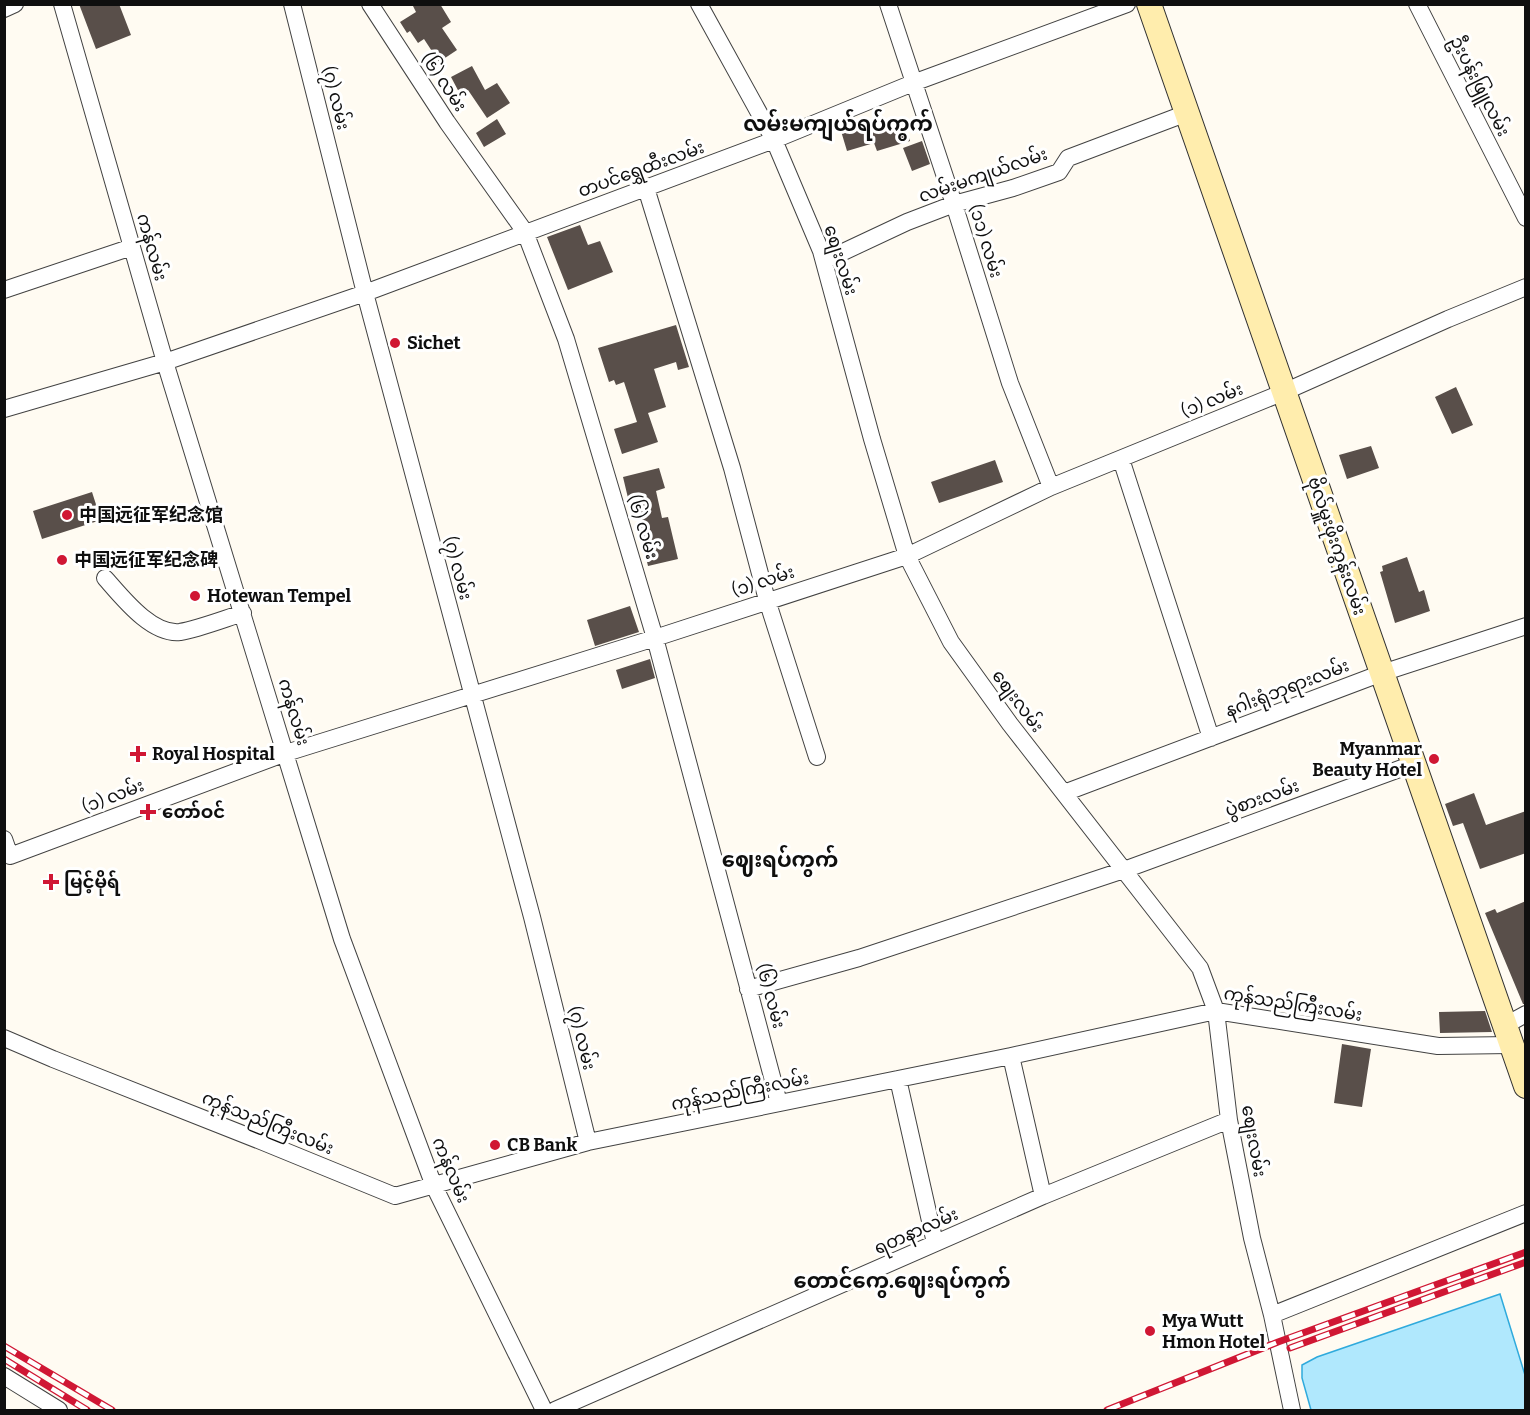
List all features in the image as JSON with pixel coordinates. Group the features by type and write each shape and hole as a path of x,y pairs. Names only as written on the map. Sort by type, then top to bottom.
{"street":[{"path":"4,9 15,4"},
{"name":"ကန်လမ်း","path":"62,4 165,362 342,939 434,1186 544,1410"},
{"name":"(၇) လမ်း","path":"291,4 365,293 532,917 588,1142"},
{"name":"(၆) လမ်း","path":"370,4 447,122 525,232 566,339 656,638 779,1103"},
{"name":"စျေးလမ်း","path":"699,4 774,140 824,261 872,439 907,556 951,642 1010,724 1200,968 1216,1011 1229,1120 1252,1238 1272,1315 1292,1410"},
{"name":"(၁၁) လမ်း","path":"888,4 1010,383 1051,487"},
{"name":"တပင်ရွှေထီးလမ်း","path":"4,409 165,362 365,293 774,140 913,82 1127,4"},
{"name":"ဗိုလ်မှူးဖိုးကွန်းလမ်း","path":"1149,4 1526,1086"},
{"name":"ဦးပန်းဖြူလမ်း","path":"1417,4 1526,218"},
{"name":"လမ်းမကျယ်လမ်း","path":"824,261 907,222 954,204 1013,188 1059,172 1068,158 1187,113"},
{"path":"646,188 732,468 767,600 817,757"},
{"path":"4,290 132,247"},
{"name":"(၁) လမ်း","path":"4,839 7,857 286,753 656,638 907,556 1051,487 1284,392 1526,287"},
{"path":"1121,459 1211,738"},
{"path":"105,578 143,619 166,629 178,632 243,613"},
{"name":"နဂါးရုံဘုရားလမ်း","path":"1064,793 1382,673 1526,626"},
{"name":"ပွဲစားလမ်း","path":"748,989 859,958 1124,870 1413,764"},
{"name":"ကုန်သည်ကြီးလမ်း","path":"4,1038 395,1196 588,1142 1011,1056 1216,1011 1437,1046 1508,1035"},
{"path":"1508,1035 1526,1014"},
{"path":"1011,1056 1043,1196"},
{"path":"898,1079 936,1243"},
{"name":"ရတနာလမ်း","path":"555,1410 1043,1196 1229,1120"},
{"path":"1272,1315 1526,1213"},
{"path":"4,1376 59,1410"}],"water":[{"path":"1500,1294 1525,1375 1525,1410 1311,1410 1302,1378 1302,1365 1317,1357"}],"building":[{"path":"79,4 119,4 131,35 96,49"},
{"path":"412,4 440,4 451,22 442,28 457,50 439,62 424,39 418,43 410,31 407,33 400,22 416,12"},
{"path":"472,66 485,90 497,83 510,103 487,118 468,90 460,94 451,77"},
{"path":"497,119 506,134 484,147 476,133"},
{"path":"904,122 910,141 877,151 874,143 847,151 841,131 865,124 868,132"},
{"path":"922,141 930,164 912,171 903,148"},
{"path":"580,225 588,245 600,241 613,272 568,290 547,237"},
{"path":"676,325 689,367 678,370 676,362 654,369 666,407 648,413 658,442 622,454 614,429 637,422 624,382 616,385 614,380 609,382 598,348"},
{"path":"1456,387 1473,425 1452,434 1435,397"},
{"path":"1371,446 1379,468 1347,479 1339,455"},
{"path":"995,460 1003,482 939,503 931,482"},
{"path":"659,468 665,488 656,491 662,518 668,517 678,559 648,566 638,524 643,523 636,496 628,498 623,477"},
{"name":"中国远征军纪念馆","path":"92,492 101,520 42,539 33,511"},
{"path":"1407,557 1419,592 1424,590 1430,611 1395,623 1380,572 1383,571 1382,566"},
{"path":"630,606 639,632 595,646 587,620"},
{"path":"650,659 655,678 622,689 616,670"},
{"path":"1474,793 1486,825 1526,811 1526,853 1480,869 1463,823 1453,826 1445,804"},
{"path":"1526,901 1526,1004 1523,1004 1485,913 1495,909 1497,913"},
{"path":"1485,1011 1492,1032 1440,1033 1439,1012"},
{"path":"1342,1044 1371,1049 1362,1107 1334,1103"}],"railway":[{"path":"1107,1410 1278,1342 1526,1252"},
{"path":"1290,1348 1526,1262"},
{"path":"4,1346 112,1410"},
{"path":"4,1359 87,1410"}],"place":[{"name":"Sichet","path":"395,343"},
{"name":"中国远征军纪念馆","path":"67,515"},
{"name":"中国远征军纪念碑","path":"62,560"},
{"name":"Hotewan Tempel","path":"195,596"},
{"name":"Royal Hospital","path":"138,754"},
{"name":"Myanmar Beauty Hotel","path":"1434,759"},
{"name":"တော်ဝင်","path":"148,812"},
{"name":"မြင့်မိုရ်","path":"51,882"},
{"name":"CB Bank","path":"495,1145"},
{"name":"Mya Wutt Hmon Hotel","path":"1150,1331"}],"district":[{"name":"လမ်းမကျယ်ရပ်ကွက်","path":"838,124"},
{"name":"ဈေးရပ်ကွက်","path":"780,860"},
{"name":"တောင်ကွေ.ဈေးရပ်ကွက်","path":"902,1281"}]}
